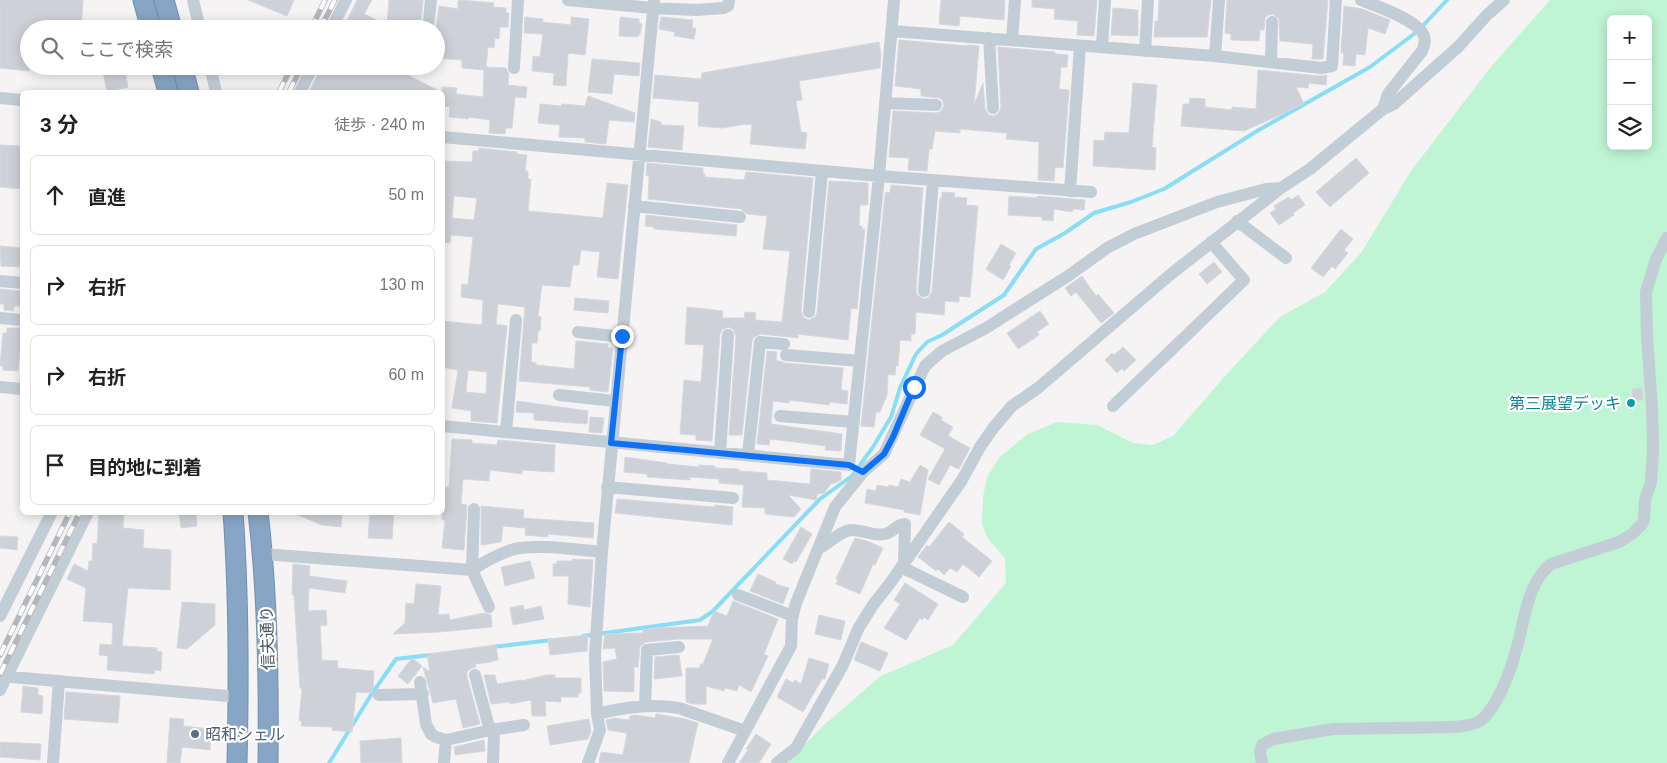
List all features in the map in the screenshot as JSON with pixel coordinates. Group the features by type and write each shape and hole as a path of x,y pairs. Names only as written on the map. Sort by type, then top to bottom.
{"highway":[{"path":"143,0 149,20"},
{"path":"164,0 170,20"},
{"path":"163,75 167,90"},
{"path":"184,75 188,90"},
{"name":"信夫通り","path":"232,515 237,591 239,697 237,763"},
{"name":"信夫通り","path":"258,515 263,554 269,690 268,763"}],"street":[{"path":"193,0 198,20"},
{"path":"336,20 346,0"},
{"path":"429,20 431,0"},
{"path":"514,68 518,0"},
{"path":"568,0 653,4 696,10 724,8 728,6 729,0"},
{"path":"849,465 879,176 894,0"},
{"path":"1012,40 1015,0"},
{"path":"1102,47 1106,0"},
{"path":"1145,51 1148,0"},
{"path":"1216,56 1219,0"},
{"path":"892,31 1216,56 1321,68 1332,66 1336,0"},
{"path":"1362,0 1418,27 1424,36 1422,52 1388,94 1382,109"},
{"path":"777,763 796,748 844,665 858,629 873,605 962,480 980,447 1012,406 1038,388 1211,242 1280,188 1310,169 1382,109 1394,104 1458,47 1487,15 1504,0"},
{"path":"588,763 600,730 597,714 595,654 602,552 653,4"},
{"path":"1271,62 1272,22"},
{"path":"989,38 993,108"},
{"path":"1070,191 1080,46"},
{"path":"212,75 216,90"},
{"path":"301,90 308,75"},
{"path":"0,98 20,100"},
{"path":"885,103 936,105"},
{"path":"445,137 822,172 1091,192"},
{"path":"809,312 822,172"},
{"path":"924,291 933,180"},
{"path":"728,763 791,646 796,603 835,507 863,472 884,454 924,366 942,351 986,328 1068,276 1088,261 1134,234 1217,202 1266,189 1280,188"},
{"path":"634,206 740,217"},
{"path":"1238,221 1286,258"},
{"path":"1262,763 1260,752 1262,745 1268,741 1280,738 1333,729 1454,727 1468,726 1481,721 1505,686 1517,649 1530,595 1545,568 1551,564 1619,542 1632,534 1642,524 1645,500 1651,482 1653,451 1646,292 1656,260 1667,238"},
{"path":"1113,406 1244,280 1211,242"},
{"path":"0,281 20,282"},
{"path":"0,318 20,320"},
{"path":"506,432 516,320"},
{"path":"578,332 622,336"},
{"path":"720,453 728,335"},
{"path":"748,456 760,342 785,349 860,361"},
{"path":"0,387 20,389"},
{"path":"559,395 615,401"},
{"path":"780,416 854,422"},
{"path":"445,426 849,465 863,472"},
{"path":"607,487 733,498"},
{"path":"474,509 472,570 489,607"},
{"path":"0,616 50,515"},
{"path":"0,690 3,676 86,515"},
{"path":"819,548 844,531 852,530 882,535 889,533 900,524 905,524 903,565"},
{"path":"263,554 472,570 485,561 512,550 533,548 602,552"},
{"path":"903,565 963,598"},
{"path":"738,595 793,616"},
{"path":"645,706 647,650 679,647"},
{"path":"475,675 488,727 494,733 493,763"},
{"path":"3,676 239,697"},
{"path":"53,763 59,681"},
{"path":"379,695 421,688 428,730 436,737 446,740 524,725"},
{"path":"597,714 625,707 669,706 746,731"},
{"path":"444,763 446,740"}],"green space":[{"path":"1550,0 1667,0 1667,763 787,763 824,725 881,676 953,645 1006,583 1005,558 988,539 982,524 983,497 987,477 1000,457 1028,434 1057,422 1097,425 1133,443 1153,445 1173,436 1280,317 1325,292 1361,253 1411,171 1490,68"}],"building":[{"path":"0,0 83,0 82,20 20,20 20,70 0,68"},
{"path":"248,0 294,0 287,16"},
{"path":"357,0 372,0 364,14 377,20 347,20"},
{"path":"389,0 423,0 421,20 387,20"},
{"path":"941,0 1005,0 1004,20 960,16 959,26 939,24"},
{"path":"1032,0 1097,0 1094,36 1077,35 1078,21 1054,19 1055,9 1032,7"},
{"path":"1159,0 1211,0 1207,37 1154,37 1155,21 1158,21"},
{"path":"1227,0 1328,0 1323,59 1312,59 1313,44 1280,41 1279,19 1273,14 1265,18 1264,30 1260,30 1259,41 1231,40 1231,34 1225,33"},
{"path":"458,1 494,3 493,7 506,8 506,13 509,13 508,27 500,27 499,39 495,38 494,48 488,47 486,67 506,68 509,74 508,85 527,87 526,98 515,97 512,128 506,128 505,134 489,133 490,120 449,117 450,107 445,106 445,90 442,90 442,87 457,88 456,94 483,97 484,70 462,68 462,60 445,59 445,20 437,20 439,6 458,9"},
{"path":"1344,6 1362,9 1390,20 1385,34 1368,28 1365,55 1356,54 1355,66 1343,65 1344,53 1341,53"},
{"path":"1113,8 1138,10 1138,36 1111,35"},
{"path":"525,17 543,19 542,22 571,25 571,17 589,19 585,55 568,53 566,86 553,85 554,73 532,71 533,56 540,57 543,34 524,33"},
{"path":"621,17 639,19 639,23 642,24 638,37 619,36"},
{"path":"661,17 693,20 692,28 696,28 694,39 674,36 675,32 659,29"},
{"path":"899,40 979,46 974,105 983,83 985,109 989,115 993,116 998,114 1001,108 998,47 1055,52 1055,54 1068,55 1067,67 1061,67 1059,89 1069,90 1063,168 1055,167 1054,181 1038,180 1039,142 1006,139 1007,133 960,129 960,133 935,131 932,149 929,149 927,171 908,170 909,158 889,157 893,111 936,113 940,112 944,106 940,98 921,96 921,89 895,86"},
{"path":"879,42 880,68 799,81 802,100 796,101 801,132 807,133 805,149 750,144 752,124 722,128 698,126 699,102 653,98 655,75 701,79 702,73"},
{"path":"592,59 640,63 639,76 614,74 612,94 588,92"},
{"path":"1258,70 1320,76 1327,75 1326,85 1309,83 1308,88 1296,87 1304,104 1244,131 1181,126 1183,104 1189,104 1190,98 1205,99 1205,107 1232,110 1232,107 1256,109"},
{"path":"104,75 126,75 128,87 107,90"},
{"path":"318,75 408,75 437,90 310,90"},
{"path":"1133,83 1157,85 1152,147 1156,148 1155,170 1093,166 1094,140 1104,141 1105,132 1129,133"},
{"path":"588,96 635,113 634,122 609,120 606,144 585,142 585,138 559,137 560,125 538,123 540,104 585,106"},
{"path":"651,119 661,122 661,125 684,126 682,150 648,147"},
{"path":"0,145 20,146 20,189 0,187"},
{"path":"479,148 517,152 517,154 527,155 525,171 528,171 528,179 531,179 528,211 603,218 607,183 628,185 618,279 597,277 600,252 581,250 579,265 573,265 570,287 542,285 538,316 541,317 540,331 538,331 537,343 532,343 531,362 536,363 536,365 574,369 576,341 608,344 608,348 613,348 608,392 590,390 590,387 519,381 525,307 498,304 496,324 507,326 497,423 471,421 471,411 452,408 458,370 445,368 445,321 482,325 483,300 461,297 462,284 468,285 473,237 451,235 450,243 445,242 445,161 472,162 473,151 479,151","holes":["454,196 477,198 474,220 452,218","468,370 487,372 486,394 466,392"]},
{"path":"1356,158 1369,173 1330,207 1316,192"},
{"path":"647,163 703,168 705,177 744,180 746,172 813,178 801,311 804,318 809,320 815,317 817,313 829,181 868,183 868,205 860,205 859,226 865,229 857,309 851,308 848,340 798,334 798,338 761,334 754,337 742,435 729,435 736,336 733,329 728,327 722,330 720,334 712,441 696,440 696,435 680,434 684,380 701,382 704,345 685,344 687,307 723,311 722,318 744,318 745,312 756,313 755,320 782,322 790,251 763,249 767,216 747,214 741,209 648,199 649,176 646,175"},
{"path":"891,185 923,188 916,290 917,295 923,299 928,298 932,292 942,192 955,193 954,197 967,198 966,205 978,206 970,297 959,296 959,302 945,301 944,315 916,312 915,334 911,334 911,341 900,340 898,366 896,365 895,375 888,374 887,395 880,412 876,412 874,427 861,426 885,195 886,192 890,193"},
{"path":"1298,195 1305,205 1279,225 1270,213 1276,209 1274,206 1289,197 1291,200"},
{"path":"1009,196 1085,200 1084,210 1073,209 1072,212 1054,209 1053,221 1042,220 1042,217 1008,215"},
{"path":"646,215 737,225 736,236 654,229 654,227 645,226"},
{"path":"1341,229 1353,239 1344,250 1348,253 1335,269 1332,266 1323,277 1311,268"},
{"path":"1001,244 1016,253 1003,280 986,269"},
{"path":"0,246 20,248 20,267 1,266"},
{"path":"1214,262 1222,272 1207,284 1199,274"},
{"path":"1082,276 1096,296 1098,294 1114,313 1101,323 1076,292 1071,296 1065,288"},
{"path":"0,289 20,291 20,306 14,306 14,311 4,310 4,304 0,304"},
{"path":"575,298 609,301 608,313 574,310"},
{"path":"1040,311 1049,324 1037,332 1039,335 1018,349 1007,333"},
{"path":"7,328 20,328 18,371 3,370 3,366 0,366 3,333 7,333"},
{"path":"1123,347 1136,360 1124,371 1122,368 1117,373 1105,360 1112,353 1114,355"},
{"path":"767,351 777,352 776,360 785,363 843,368 841,390 848,391 847,404 830,402 829,405 789,400 789,403 773,401 771,424 842,434 841,451 825,450 826,446 770,439 769,445 757,444"},
{"path":"1642,388 1643,400 1633,400 1632,389"},
{"path":"517,401 588,411 587,424 534,420 534,413 516,412"},
{"path":"933,412 942,417 941,420 953,427 948,436 970,448 959,469 950,465 939,485 928,479 945,449 920,435"},
{"path":"590,417 604,418 602,433 589,432"},
{"path":"452,439 472,440 472,443 497,445 498,440 555,445 554,472 522,470 522,474 490,470 489,481 463,479 461,504 467,505 464,550 442,548 445,520 442,520 442,515 445,515 445,487 449,487"},
{"path":"625,457 667,464 699,467 699,465 715,466 715,468 767,473 767,480 810,484 811,469 841,472 841,480 831,484 824,493 817,494 816,500 788,495 801,509 794,517 765,514 765,508 742,507 744,485 719,483 719,479 690,477 690,480 647,477 647,474 624,472"},
{"path":"920,465 928,470 920,515 865,503 867,489 876,491 877,485 898,487 901,479 910,482"},
{"path":"617,499 733,507 732,525 615,513"},
{"path":"481,506 524,510 523,518 594,523 593,538 548,534 548,537 525,535 526,528 503,526 501,542 481,545"},
{"path":"99,515 124,515 123,528 144,530 143,548 171,550 170,590 128,588 122,646 157,648 157,651 162,652 161,671 155,670 154,674 107,670 108,656 99,655 100,644 112,645 113,623 83,621 86,588 67,579 74,564 88,571 89,561 92,561 93,543 97,544"},
{"path":"179,515 196,515 197,526 181,528"},
{"path":"298,515 342,515 341,527 322,525"},
{"path":"370,515 394,515 392,539 368,538"},
{"path":"949,522 964,534 962,537 992,561 979,577 963,564 957,572 950,568 944,575 938,569 936,571 918,557 927,545 929,547"},
{"path":"801,527 812,534 796,562 794,561 792,564 783,559"},
{"path":"0,536 18,537 17,550 0,548"},
{"path":"855,538 883,548 875,565 873,564 860,594 836,584 838,579 836,579"},
{"path":"572,559 593,560 590,607 568,604 569,576 553,576 553,564 557,564 557,561 572,561"},
{"path":"530,561 535,578 505,586 501,567"},
{"path":"293,564 310,566 309,576 347,581 345,593 309,588 308,611 326,610 327,625 320,626 322,660 338,661 337,668 374,671 371,693 356,692 352,732 332,730 332,727 301,726 302,721 299,721 302,689 300,688 294,595 292,595"},
{"path":"758,574 776,582 775,584 789,588 783,604 750,591"},
{"path":"905,583 938,604 928,620 924,617 922,620 920,618 906,640 884,628 900,604 894,600"},
{"path":"416,584 441,586 438,615 449,614 450,620 484,613 491,615 492,627 393,634 405,623 406,603 414,604"},
{"path":"733,601 778,619 764,654 768,656 751,692 739,685 737,691 725,688 724,691 706,686 706,704 686,702 686,668 700,668 700,664 703,664 713,639 678,639 646,642 640,646 638,667 634,667 634,692 604,691 603,662 617,659 615,648 603,649 605,634 643,633 643,630 657,628 708,626 714,611 727,616"},
{"path":"182,602 215,604 215,625 187,649 177,648"},
{"path":"523,605 524,610 541,606 544,619 513,625 510,608"},
{"path":"819,615 845,621 841,640 815,634"},
{"path":"588,635 587,651 550,655 548,639"},
{"path":"861,642 888,653 880,671 854,660"},
{"path":"496,645 498,660 475,664 476,667 467,672 480,724 463,728 456,699 433,703 423,667 430,672 427,654"},
{"path":"679,655 682,676 654,679 655,657"},
{"path":"412,658 422,666 408,684 398,676"},
{"path":"809,658 829,664 825,679 822,679 803,712 777,697 786,679 793,683 795,680 801,684"},
{"path":"484,675 495,675 497,684 547,675 555,675 555,678 581,678 581,693 578,693 578,697 561,697 561,702 545,701 546,716 532,716 531,700 510,704 510,702 491,704"},
{"path":"23,686 38,688 38,695 43,696 42,714 21,712"},
{"path":"66,692 120,696 118,723 64,719"},
{"path":"656,714 698,723 689,763 599,763 601,752 623,755 627,733 608,730 606,720 615,718 629,720 630,716 636,715 655,718"},
{"path":"170,718 184,719 183,726 211,729 210,750 182,747 180,763 167,763"},
{"path":"589,719 591,731 588,739 550,745 547,726"},
{"path":"756,734 771,744 759,763 739,763 748,750 746,749"},
{"path":"401,738 402,763 361,763 360,741"},
{"path":"484,740 485,751 455,755 454,747"},
{"path":"0,742 41,744 40,760 0,757"}],"waterway":[{"path":"583,636 700,620 713,611 820,499 852,476 873,447 891,417 900,388 916,354 927,342 942,335 1004,295 1036,249 1065,233 1094,213 1131,202 1164,189 1257,131 1370,67 1418,31 1447,0"},
{"path":"492,647 552,640"},
{"path":"329,763 371,695 396,659 430,655"}],"railway":[{"path":"315,20 325,0"},
{"path":"325,20 335,0"},
{"path":"280,90 288,75"},
{"path":"290,90 298,75"},
{"path":"0,655 69,515"},
{"path":"0,674 79,515"}],"place":[{"name":"第三展望デッキ","path":"1631,403"},
{"name":"昭和シェル","path":"195,734"}],"route":[{"path":"622,336 611,443 849,465 863,472 884,454 914,387"}]}
